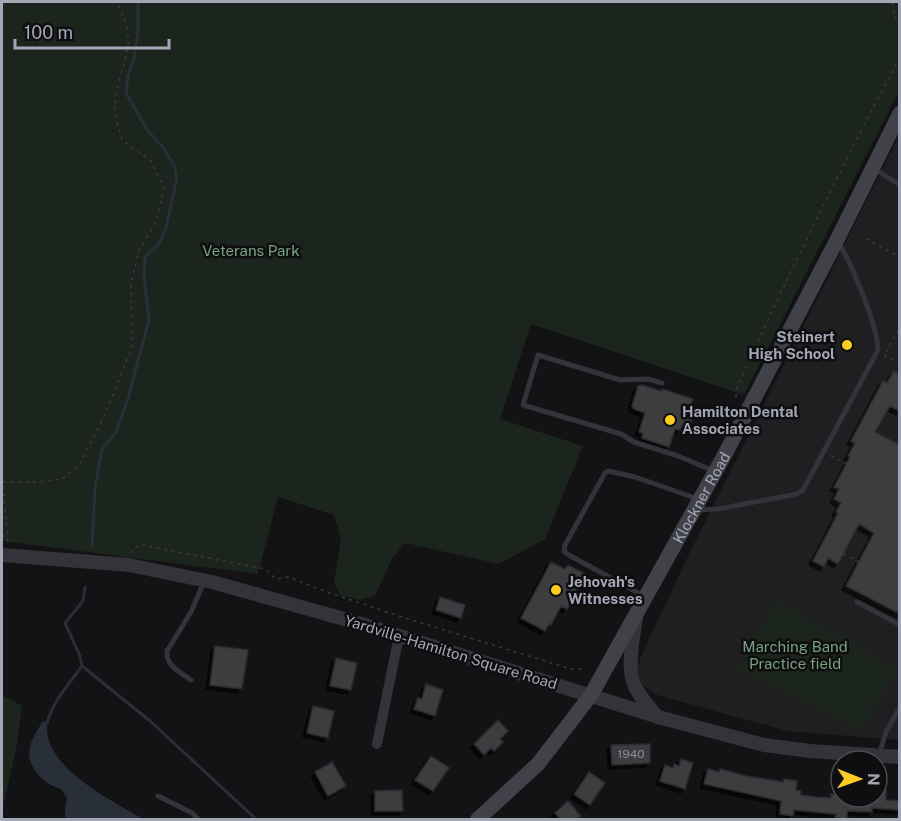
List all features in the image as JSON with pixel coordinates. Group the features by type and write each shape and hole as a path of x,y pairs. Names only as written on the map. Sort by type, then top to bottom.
{"main road":[{"name":"Klockner Road","path":"477,819 538,764 591,695 715,472 837,240 900,113"}],"street":[{"name":"Yardville-Hamilton Square Road","path":"6,555 127,565 205,580 399,636 657,717 764,745 829,752"},
{"path":"636,614 631,656 632,680 657,717"},
{"path":"377,744 399,636"}],"lane":[{"path":"872,168 900,185"},
{"path":"646,597 567,554 564,545 608,471 655,483 697,505 718,509 797,494 802,490 878,350 875,330 846,254 837,240"},
{"path":"662,383 648,379 620,380 538,355 523,405 621,434 634,442 678,456 715,472"},
{"path":"191,680 172,667 167,658 167,651 191,612 205,580"},
{"path":"857,602 900,625"},
{"path":"881,749 886,732 900,707"},
{"path":"158,796 192,813 199,819"}],"path":[{"path":"3,482 62,479 79,465 104,417 132,346 131,284 140,249 156,222 164,188 151,161 122,140 115,109 119,79 128,49 129,32 116,2"},
{"path":"893,2 894,15 900,27"},
{"path":"736,397 737,387 775,303 900,57"},
{"path":"866,239 900,257"},
{"path":"885,355 900,327"},
{"path":"878,350 900,363"},
{"path":"830,456 883,483"},
{"path":"2,471 8,536 6,555"},
{"path":"2,536 8,536"},
{"path":"127,565 130,551 139,545 265,569 276,579 289,577 324,591 467,638 571,669 586,669"},
{"path":"843,554 859,562"}],"shaded area":[{"name":"Steinert High School","path":"899,136 899,740 787,731 657,695 643,686 637,669 642,654 689,554"},
{"path":"43,721 47,723 48,739 55,754 67,768 97,792 143,819 65,819 67,798 61,789 48,783 37,774 30,761 31,744"}],"green space":[{"name":"Veterans Park","path":"2,2 899,2 899,91 744,395 531,324 500,419 583,446 545,539 499,564 405,543 392,559 375,596 359,600 340,595 334,582 341,539 334,515 278,497 258,574 2,541"},
{"name":"Marching Band Practice field","path":"776,600 898,668 862,733 736,668"},
{"path":"2,695 22,706 17,744 2,812"}],"building":[{"path":"894,371 900,374 900,411 890,406 875,432 900,445 900,614 846,586 874,533 859,524 838,564 828,558 824,567 813,561 838,513 836,512 841,503 834,499 839,489 834,487 850,457 848,456 855,443 851,441 883,381 887,383"},
{"name":"Hamilton Dental Associates","path":"642,385 693,399 690,408 695,410 689,428 682,425 680,430 675,429 669,447 642,438 643,433 639,432 645,413 632,406 638,386"},
{"name":"Jehovah's Witnesses","path":"551,562 565,569 568,565 585,574 567,609 561,606 551,625 549,624 545,631 521,618"},
{"path":"440,597 465,605 461,618 436,610"},
{"path":"215,646 248,650 242,689 210,685"},
{"path":"336,658 357,663 351,690 330,686"},
{"path":"426,684 443,690 435,716 414,709 418,698 422,699"},
{"path":"313,706 334,711 328,738 307,733"},
{"path":"498,720 508,731 500,739 503,742 494,751 491,748 484,755 474,744"},
{"path":"650,744 650,763 612,765 611,745"},
{"path":"431,756 449,768 433,791 415,780"},
{"path":"681,759 693,763 685,789 660,781 665,765 673,768 674,764 679,766"},
{"path":"332,762 346,786 328,796 315,772"},
{"path":"708,769 719,772 720,769 784,782 784,779 797,781 796,790 801,791 800,795 829,798 829,809 872,809 872,812 847,811 847,819 835,818 836,814 794,810 793,816 780,814 781,801 704,784"},
{"path":"589,772 605,783 590,805 574,794"},
{"path":"402,790 403,811 375,811 375,791"},
{"path":"889,800 900,801 900,810 886,809 889,809"},
{"path":"568,801 581,816 576,819 560,819 555,813"}],"waterway":[{"path":"92,546 95,488 102,449 116,432 128,399 149,319 144,277 145,257 159,244 166,228 177,178 174,165 162,146 147,130 126,93 138,32 138,2"},
{"path":"47,723 57,700 82,666 80,656 65,623 83,601 85,587"},
{"path":"82,666 150,721 257,820"}],"place":[{"name":"Steinert High School","path":"847,345"},
{"name":"Hamilton Dental Associates","path":"670,420"},
{"name":"Jehovah's Witnesses","path":"556,590"}]}
